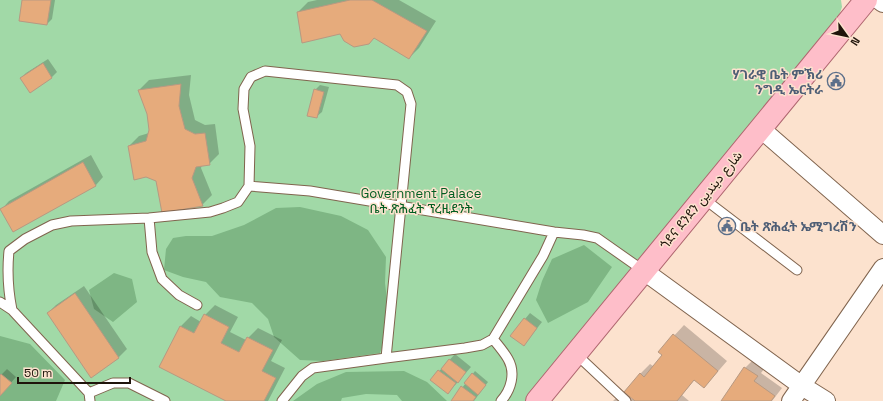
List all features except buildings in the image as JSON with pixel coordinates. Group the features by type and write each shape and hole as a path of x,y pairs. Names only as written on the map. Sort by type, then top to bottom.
{"main road":[{"name":"ጎደና ደንደን شارع ديندين","path":"537,401 866,0"}],"street":[{"path":"879,0 883,3"},
{"path":"760,128 883,235"},
{"path":"791,401 883,268"},
{"path":"644,270 802,386 826,401"}],"lane":[{"path":"0,257 25,239 52,226 71,221 149,218 210,212 238,202 249,186 250,146 243,109 244,89 251,77 265,70 397,85 407,92 411,104 386,358"},
{"path":"249,186 310,191 401,205 554,232 583,235 597,238 644,270"},
{"path":"703,198 797,270"},
{"path":"149,218 152,252 162,279 180,295 197,305"},
{"path":"282,401 302,376 313,368 465,348 482,345 493,339 543,256 554,232"},
{"path":"10,251 7,269 9,296 12,310"},
{"path":"0,302 12,310 90,397 113,383 128,383 165,401"},
{"path":"493,339 509,360 512,375 509,392 501,401"},
{"path":"576,354 626,401"}],"green space":[{"name":"Government Palace ቤት ጽሕፈት ፕረዚደንት","path":"0,0 841,0 842,7 838,18 634,265 525,401 0,401"},
{"path":"300,207 341,216 368,230 386,257 385,283 388,308 386,337 380,353 323,361 300,360 274,337 268,319 252,303 220,297 206,282 183,277 164,270 166,249 173,238 186,236 212,236 244,225 276,208"},
{"path":"584,245 612,267 588,302 548,323 536,300 542,281 552,259"},
{"path":"114,273 132,279 137,302 113,322 94,309 89,290"},
{"path":"0,336 30,344 65,380 56,401 0,401"},
{"path":"404,371 427,382 447,401 402,401 397,395 366,394 342,398 341,401 293,401 317,384 346,372"}],"place":[{"name":"ሃገራዊ ቤት ምኽሪ ንግዲ ኤርትራ","path":"836,81"},
{"name":"ቤት ጽሕፈት ኤሚግረሽን","path":"727,226"}]}
